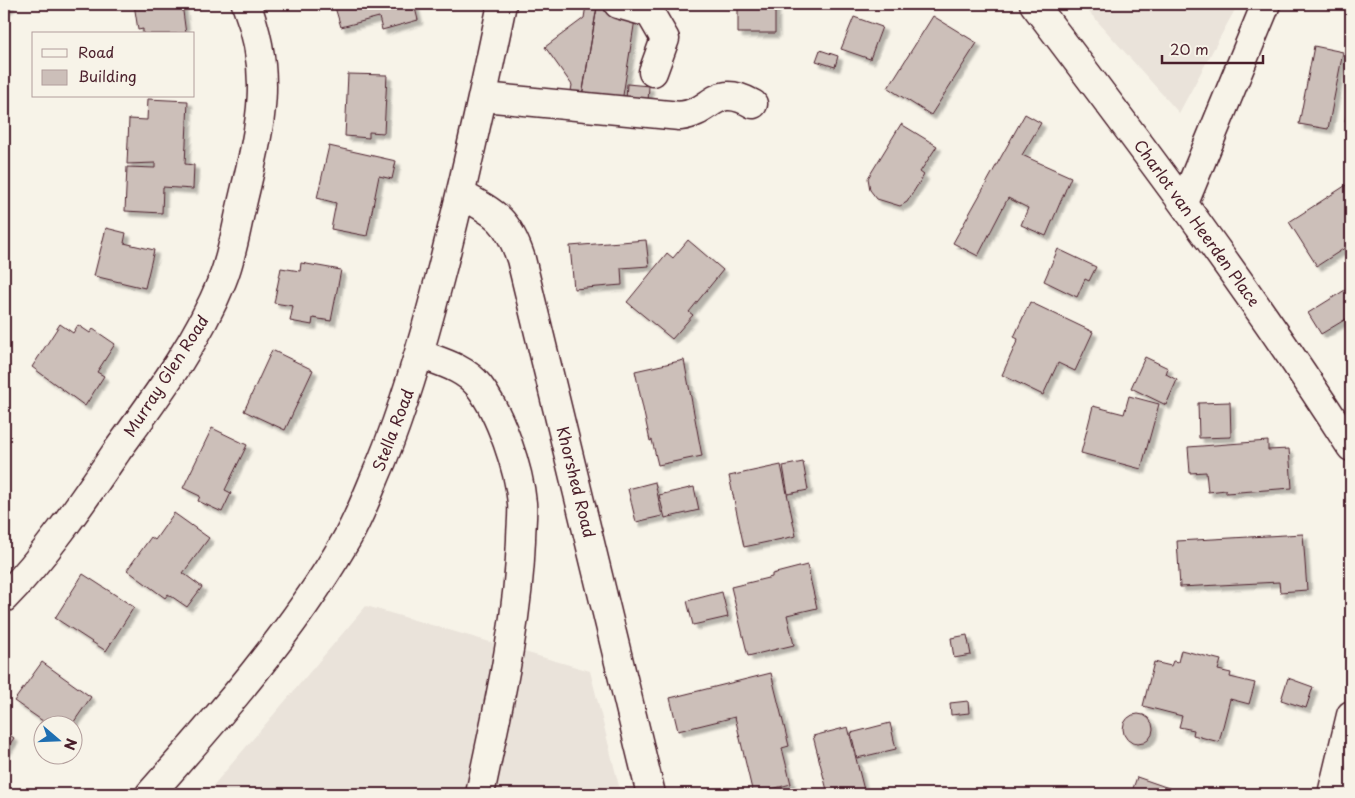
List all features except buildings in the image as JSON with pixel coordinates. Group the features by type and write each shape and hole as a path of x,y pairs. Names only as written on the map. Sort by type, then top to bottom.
{"street":[{"name":"Murray Glen Road","path":"4,598 65,526 163,387 202,326 223,279 259,128 263,90 260,45 246,4"},
{"name":"Stella Road","path":"150,794 234,697 312,595 347,540 399,420 420,354 462,195 502,4"},
{"path":"618,4 650,14 665,38 653,72"},
{"name":"Charlot van Heerden Place","path":"1034,4 1184,203 1304,374 1351,447"},
{"path":"1184,203 1266,4"},
{"path":"483,97 680,116 692,115 724,95 739,96 753,104"},
{"name":"Khorshed Road","path":"462,195 502,219 513,235 521,259 651,794"},
{"path":"420,354 462,370 479,386 497,419 513,456 522,502 520,564 514,620 480,794"},
{"path":"1332,794 1351,715"}],"shaded area":[{"path":"1082,4 1238,4 1179,113"},
{"path":"366,606 590,671 621,794 206,794"}]}
